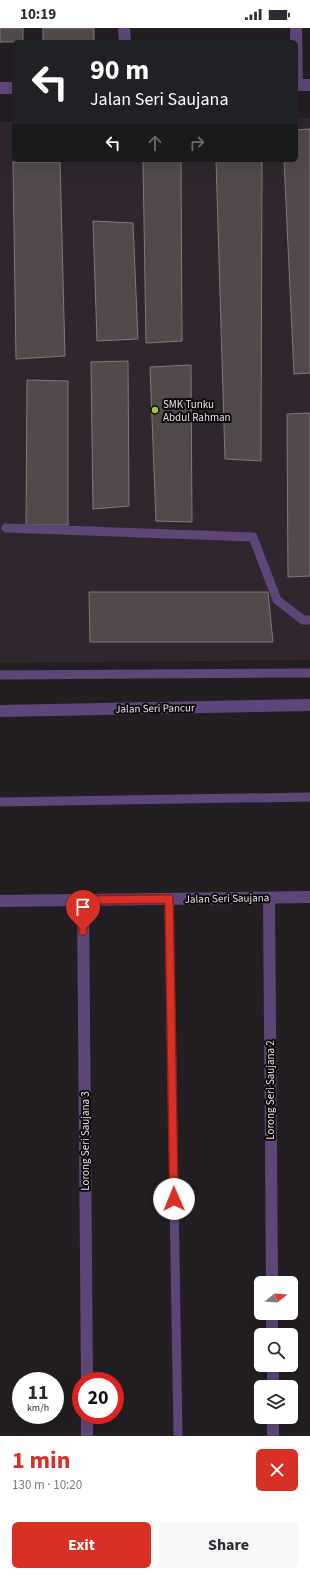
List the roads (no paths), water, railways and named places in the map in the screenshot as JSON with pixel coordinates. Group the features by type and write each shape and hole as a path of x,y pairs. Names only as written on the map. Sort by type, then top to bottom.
{"street":[{"path":"124,28 125,40"},
{"path":"296,28 296,40"},
{"path":"298,85 310,85"},
{"path":"0,88 12,88"},
{"name":"Jalan Seri Pancur","path":"0,711 310,705"},
{"name":"Jalan Seri Saujana","path":"0,901 310,897"},
{"name":"Lorong Seri Saujana 2","path":"268,898 272,1276"},
{"name":"Lorong Seri Saujana 3","path":"83,900 86,1372"},
{"path":"87,1424 87,1436"},
{"path":"273,1424 273,1436"}],"lane":[{"path":"6,528 253,537 277,600 304,620 310,620"},
{"path":"0,675 310,673"},
{"path":"0,802 310,797"},
{"path":"169,899 178,1436"}],"place":[{"name":"SMK Tunku Abdul Rahman","path":"155,410"}]}
